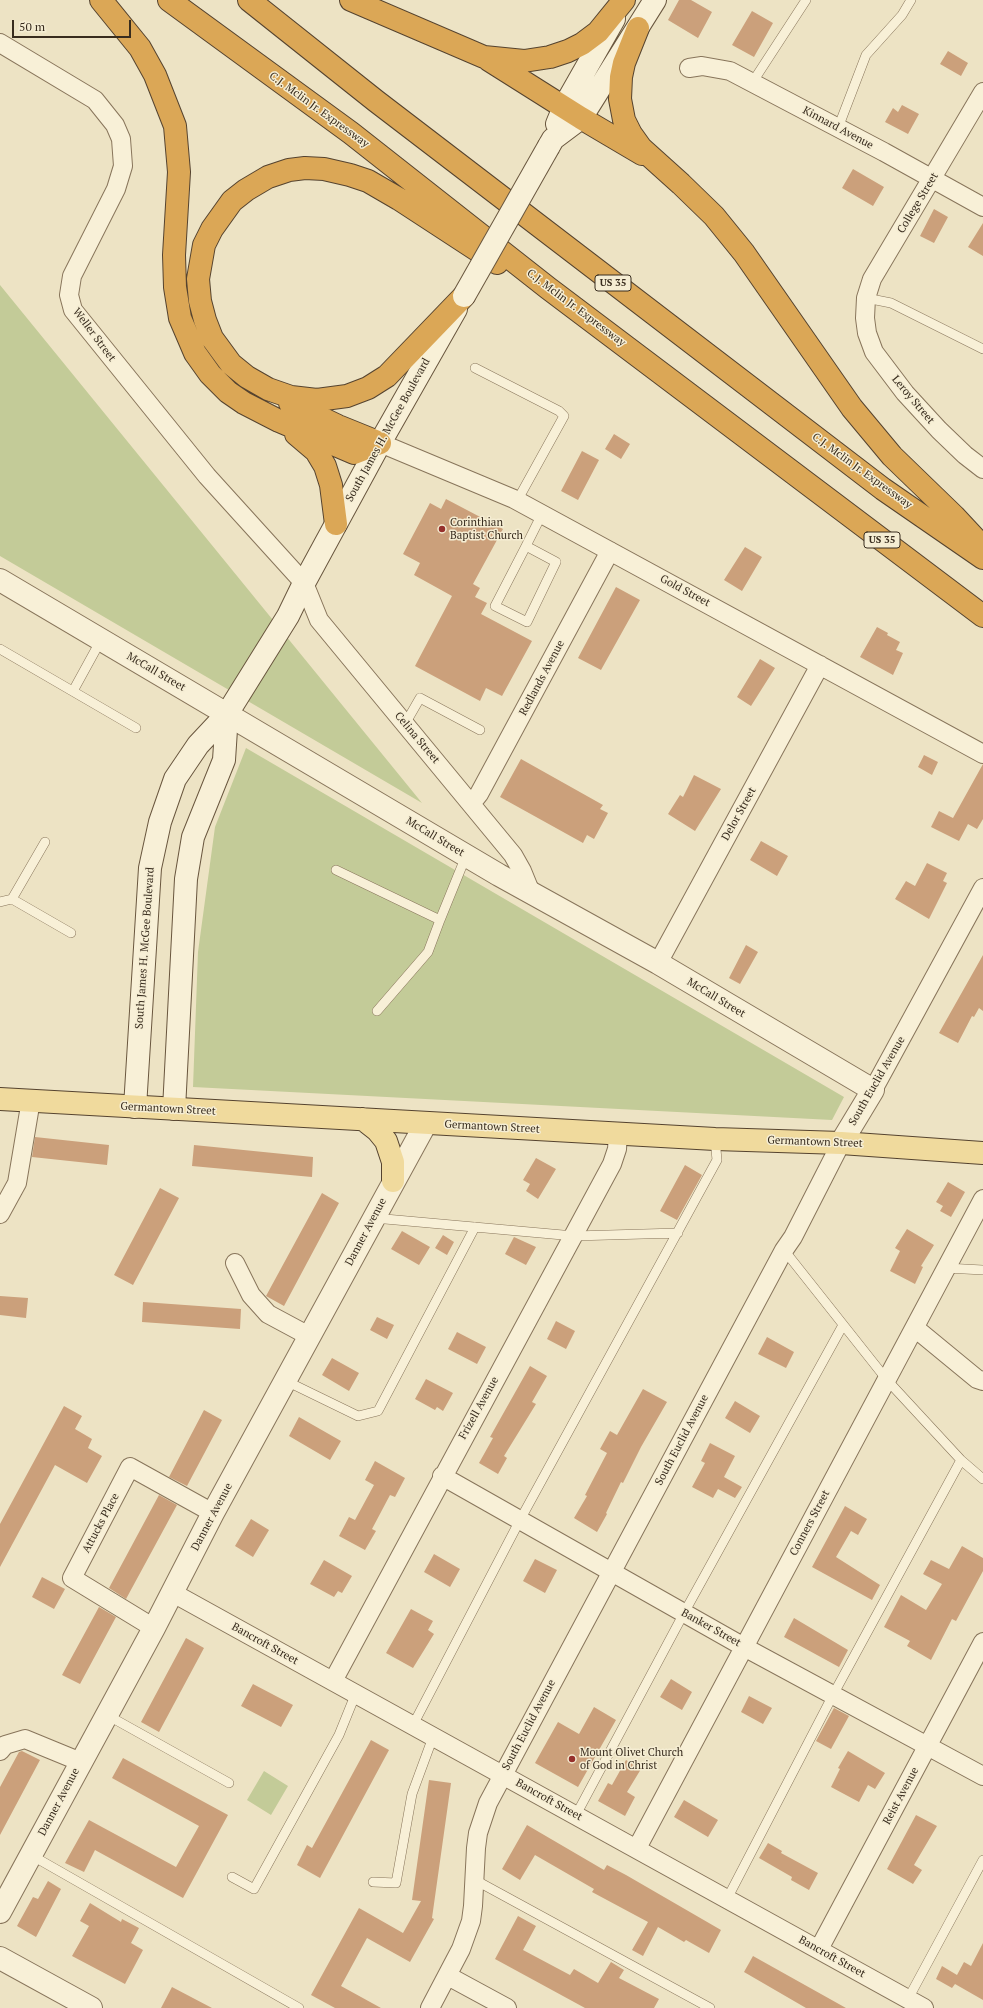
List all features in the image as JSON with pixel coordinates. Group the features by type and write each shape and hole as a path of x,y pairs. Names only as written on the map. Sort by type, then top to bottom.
{"highway":[{"path":"101,0 140,48 156,75 167,102 174,126 179,172 174,255 175,287 180,318 195,353 210,374 228,392 244,403 279,421 354,453 380,443"},
{"name":"C.J. Mclin Jr. Expressway","path":"169,0 351,133 561,298 983,616"},
{"name":"C.J. Mclin Jr. Expressway","path":"249,0 376,102 883,489 983,558"},
{"path":"351,0 484,57 573,113 653,160"},
{"path":"484,57 524,61 550,57 568,51 582,44 598,32 624,0"},
{"path":"638,28 624,63 621,77 620,99 624,120 631,134 653,160 681,184 714,216 744,253 852,408 892,456 954,516 983,548"},
{"path":"380,443 338,426 285,400 248,377 231,364 220,351 212,338 200,301 198,279 204,245 221,214 246,190 268,177 289,170 305,168 324,169 368,181 400,199 471,247 534,285 561,298"},
{"path":"268,389 290,397 317,400 347,396 368,388 387,376 464,296"},
{"path":"279,421 307,441 316,451 325,466 332,485 336,524"}],"main road":[{"name":"Germantown Street","path":"0,1099 618,1134 841,1143 983,1153"},
{"path":"363,1119 377,1130 386,1141 393,1162 393,1180"}],"street":[{"name":"South James H. McGee Boulevard","path":"573,113 624,0"},
{"name":"South James H. McGee Boulevard","path":"135,1107 150,868 160,822 175,779 198,744 227,714 288,616 304,583 380,443 549,146 638,28 655,0"},
{"name":"Weller Street","path":"0,44 95,100 116,125 121,139 122,166 116,189 72,276 69,295 73,310 207,476 304,583"},
{"name":"Kinnard Avenue","path":"689,68 702,66 720,68 752,83 983,206"},
{"name":"College Street","path":"865,318 866,298 872,279 983,92"},
{"name":"Leroy Street","path":"865,318 867,332 874,352 905,393 939,430 965,455 983,469"},
{"name":"Gold Street","path":"380,443 518,501 983,754"},
{"name":"Redlands Avenue","path":"471,804 483,787 610,551"},
{"name":"McCall Street","path":"0,580 466,856 658,963 873,1090"},
{"name":"Celina Street","path":"304,583 319,620 513,855 522,870 531,893"},
{"name":"Delor Street","path":"658,963 820,665"},
{"name":"South James H. McGee Boulevard","path":"174,1109 186,879 193,837 224,760 227,714"},
{"name":"South Euclid Avenue","path":"430,2008 461,1949 471,1921 478,1833 488,1803 784,1250 793,1238 841,1143 873,1090 983,888"},
{"path":"0,1214 16,1183 31,1100"},
{"name":"Danner Avenue","path":"0,1912 173,1593 213,1513 286,1381 393,1180 426,1123"},
{"name":"Frizell Avenue","path":"333,1681 442,1476 612,1164 617,1149 618,1134"},
{"name":"Conners Street","path":"637,1848 983,1199"},
{"path":"234,1263 251,1295 268,1314 309,1336"},
{"path":"915,1328 977,1379 983,1381"},
{"name":"Attucks Place","path":"154,1628 72,1578 130,1467 213,1513"},
{"name":"Banker Street","path":"442,1476 684,1613 983,1776"},
{"name":"Bancroft Street","path":"173,1593 637,1848 924,2008"},
{"name":"Reist Avenue","path":"819,1950 983,1642"},
{"path":"0,1751 5,1745 25,1739 81,1762"},
{"path":"0,1958 91,2008"},
{"path":"448,1976 507,2008"}],"lane":[{"path":"752,83 806,0"},
{"path":"838,128 866,55 902,15 910,0"},
{"path":"866,298 891,303 983,349"},
{"path":"475,368 559,411 564,416 518,501"},
{"path":"526,546 556,562 527,622 495,606 542,514"},
{"path":"72,691 101,640"},
{"path":"0,649 136,728"},
{"path":"405,724 420,698 480,730"},
{"path":"12,899 44,842"},
{"path":"377,1011 428,952 466,856"},
{"path":"336,870 440,920"},
{"path":"0,902 12,899 71,932"},
{"path":"413,1725 520,1520 717,1160 715,1139"},
{"path":"374,1218 574,1236 678,1233"},
{"path":"286,1381 358,1416 378,1411 475,1227"},
{"path":"784,1250 887,1380 961,1460 983,1479"},
{"path":"946,1268 983,1270"},
{"path":"576,1815 684,1613 843,1325"},
{"path":"727,1899 833,1695 961,1460"},
{"path":"232,1877 254,1889 339,1736 356,1693"},
{"path":"107,1715 229,1783"},
{"path":"373,1882 396,1882 412,1794 433,1737"},
{"path":"31,1855 298,2008"},
{"path":"908,1999 983,1860"},
{"path":"475,1880 710,2008"}],"green space":[{"path":"0,285 422,803 0,556"},
{"path":"246,748 844,1097 832,1120 193,1087 198,952 215,827"},
{"path":"264,1771 288,1786 271,1815 247,1800"}],"building":[{"path":"679,0 691,0 712,12 698,38 668,20"},
{"path":"752,11 773,23 754,57 732,45"},
{"path":"948,51 968,63 961,76 940,64"},
{"path":"902,105 919,114 908,134 885,122 893,108 898,112"},
{"path":"853,169 884,187 873,206 842,188"},
{"path":"934,209 948,217 934,243 920,236"},
{"path":"983,223 983,256 968,247"},
{"path":"614,434 630,444 621,459 605,449"},
{"path":"582,451 599,460 578,500 561,491"},
{"path":"446,499 503,529 473,584 480,588 475,597 487,603 481,614 532,641 502,696 486,688 480,701 415,666 452,596 414,575 420,563 403,554 430,503 441,509"},
{"path":"745,547 762,557 742,591 724,580"},
{"path":"616,587 640,600 601,670 578,658"},
{"path":"877,627 888,633 887,635 900,642 896,650 903,653 893,675 860,657"},
{"path":"760,659 775,668 751,706 737,697"},
{"path":"924,755 938,762 932,775 918,767"},
{"path":"521,759 603,805 600,809 608,813 594,839 587,835 583,843 500,797"},
{"path":"983,764 983,819 977,829 968,824 959,841 931,827 939,811 953,818"},
{"path":"694,775 721,789 695,831 668,814 680,795 683,797"},
{"path":"761,841 788,856 777,876 750,860"},
{"path":"927,863 947,873 943,881 947,883 929,919 895,899 906,881 915,886"},
{"path":"746,945 758,952 740,984 729,978"},
{"path":"983,955 983,1011 979,1008 974,1017 972,1016 958,1043 939,1033"},
{"path":"35,1137 109,1145 107,1165 32,1157"},
{"path":"194,1145 313,1157 312,1177 192,1166"},
{"path":"536,1158 556,1169 538,1199 526,1191 530,1184 523,1180"},
{"path":"685,1165 702,1175 677,1220 660,1211"},
{"path":"948,1182 965,1192 951,1217 940,1211 943,1206 936,1202"},
{"path":"160,1188 179,1198 133,1285 114,1275"},
{"path":"322,1193 339,1203 284,1306 266,1296"},
{"path":"907,1229 934,1245 921,1266 923,1267 915,1284 890,1271 900,1251 895,1248"},
{"path":"402,1231 430,1247 419,1265 391,1249"},
{"path":"443,1235 454,1242 447,1255 435,1248"},
{"path":"514,1237 536,1247 526,1265 505,1254"},
{"path":"0,1296 28,1298 26,1318 0,1315"},
{"path":"143,1302 241,1309 240,1329 142,1322"},
{"path":"377,1317 394,1325 387,1339 370,1330"},
{"path":"556,1321 575,1331 566,1349 547,1339"},
{"path":"457,1332 486,1347 477,1364 448,1349"},
{"path":"767,1337 794,1352 786,1368 758,1354"},
{"path":"332,1358 359,1373 349,1391 322,1375"},
{"path":"530,1366 547,1376 532,1402 536,1404 504,1456 507,1458 498,1474 479,1463 493,1438 490,1437"},
{"path":"426,1379 453,1393 443,1411 437,1407 435,1410 415,1399"},
{"path":"643,1389 667,1402 641,1447 623,1483 621,1482 606,1513 607,1514 597,1532 574,1518 587,1496 585,1495 607,1453 600,1449 610,1431 617,1435"},
{"path":"735,1401 760,1416 750,1433 725,1418"},
{"path":"64,1406 82,1416 75,1429 92,1439 88,1448 102,1456 87,1483 55,1465 0,1567 0,1524"},
{"path":"204,1410 222,1420 187,1486 169,1477"},
{"path":"299,1417 341,1441 330,1460 289,1436"},
{"path":"710,1443 735,1456 724,1477 742,1487 735,1498 718,1489 713,1498 692,1487 705,1463 701,1461"},
{"path":"375,1461 405,1478 395,1497 390,1495 372,1529 376,1531 365,1550 339,1536 349,1517 355,1520 374,1485 365,1480"},
{"path":"159,1495 177,1505 126,1599 109,1588"},
{"path":"845,1506 867,1519 858,1535 851,1531 836,1557 880,1585 872,1600 812,1567"},
{"path":"251,1519 269,1530 253,1557 235,1546"},
{"path":"962,1546 983,1558 983,1571 956,1621 952,1619 931,1660 907,1646 910,1641 884,1627 901,1595 926,1610 942,1584 923,1574 931,1560 949,1569"},
{"path":"434,1554 460,1569 450,1587 424,1572"},
{"path":"535,1559 557,1570 545,1593 523,1581"},
{"path":"324,1560 352,1576 342,1593 338,1591 334,1597 310,1584"},
{"path":"42,1577 65,1589 54,1609 32,1597"},
{"path":"99,1607 116,1617 80,1684 62,1675"},
{"path":"411,1609 433,1621 428,1630 434,1634 413,1668 386,1653"},
{"path":"794,1618 848,1650 839,1667 784,1637"},
{"path":"186,1638 204,1648 159,1732 141,1722"},
{"path":"671,1679 692,1692 682,1710 660,1697"},
{"path":"253,1684 293,1705 281,1727 241,1706"},
{"path":"749,1696 772,1708 763,1724 741,1712"},
{"path":"594,1707 616,1720 578,1787 535,1763 558,1722 579,1734"},
{"path":"834,1708 849,1716 831,1749 816,1741"},
{"path":"371,1740 389,1750 320,1878 297,1865 307,1845 312,1848"},
{"path":"22,1751 40,1760 0,1835 0,1787 19,1752"},
{"path":"848,1751 885,1773 875,1789 868,1785 859,1802 831,1787 840,1769 838,1768"},
{"path":"123,1758 228,1815 183,1898 95,1850 84,1872 65,1863 89,1820 176,1867 199,1826 112,1778"},
{"path":"626,1760 641,1769 627,1792 635,1797 625,1816 598,1801 608,1783 612,1785"},
{"path":"429,1780 451,1783 432,1918 434,1919 410,1962 367,1938 341,1986 381,2008 335,2008 311,1995 359,1908 403,1933 421,1901 412,1900"},
{"path":"684,1800 718,1820 708,1837 674,1817"},
{"path":"916,1815 937,1826 914,1865 922,1870 913,1884 887,1869"},
{"path":"527,1825 604,1870 607,1865 626,1875 721,1930 709,1953 686,1940 684,1942 658,1927 643,1956 632,1950 648,1922 592,1892 594,1889 535,1855 520,1880 502,1869"},
{"path":"768,1843 782,1851 781,1853 818,1873 809,1890 791,1880 792,1877 759,1858"},
{"path":"48,1881 61,1889 36,1937 17,1926 33,1897 38,1899"},
{"path":"90,1903 121,1922 122,1919 139,1928 131,1943 143,1950 125,1984 72,1956 89,1926 80,1921"},
{"path":"518,1916 536,1926 523,1950 570,1975 574,1969 598,1983 611,1962 624,1970 619,1978 659,1999 654,2008 585,2008 495,1959"},
{"path":"983,1943 983,2000 955,1984 952,1988 936,1979 942,1966 957,1975 964,1962 971,1966"},
{"path":"753,1956 846,2008 806,2008 744,1972"},
{"path":"172,1987 212,2008 161,2008"}],"place":[{"name":"Corinthian Baptist Church","path":"442,529"},
{"name":"Mount Olivet Church of God in Christ","path":"572,1759"}]}
